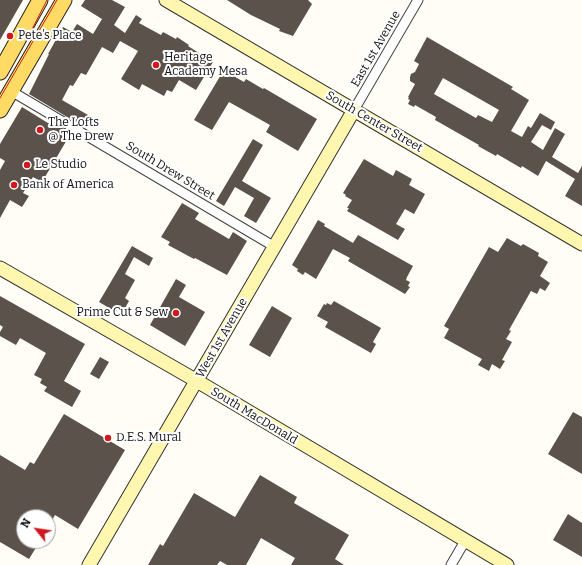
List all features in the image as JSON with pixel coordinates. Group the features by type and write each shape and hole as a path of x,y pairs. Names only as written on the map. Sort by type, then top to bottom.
{"main road":[{"path":"0,72 40,0"},
{"path":"0,110 64,0"}],"street":[{"name":"South Center Street","path":"166,0 582,244"},
{"name":"East 1st Avenue","path":"354,110 418,0"},
{"name":"South Drew Street","path":"11,90 275,247"},
{"name":"West 1st Avenue","path":"89,565 197,382 354,110"},
{"name":"South MacDonald","path":"0,268 197,382 507,565"},
{"path":"451,565 465,541"}],"building":[{"path":"0,0 23,0 0,40"},
{"path":"85,0 112,0 125,7 114,25 125,33 136,15 142,19 139,23 161,35 163,32 176,39 177,37 213,62 196,90 179,80 172,92 167,90 164,96 142,84 139,90 121,79 138,51 120,41 113,53 102,47 86,75 81,73 73,86 70,85 62,100 88,115 82,126 29,94 63,27 72,32 77,24 93,34 102,19 81,6"},
{"path":"227,0 308,0 312,4 293,36 279,31 280,29 251,15"},
{"path":"427,37 513,87 511,89 529,100 511,131 522,137 528,126 531,128 540,113 555,122 551,130 542,125 531,142 543,150 555,128 565,134 552,157 578,173 582,166 582,206 565,196 575,179 546,161 538,176 522,166 521,168 497,154 496,156 435,120 436,117 415,105 414,107 408,104 410,100 408,97 415,84 410,81 410,77 411,74 415,72 419,64 414,61","holes":["443,78 499,110 492,122 478,115 476,118 434,94"]},
{"path":"222,73 228,76 230,74 244,82 246,79 317,119 298,151 266,132 270,125 229,102 212,130 194,120"},
{"path":"22,107 56,128 57,125 71,133 42,182 33,177 23,193 29,196 22,207 10,200 0,218 0,170 5,161 0,158 0,144"},
{"path":"253,139 263,145 242,181 271,198 256,223 244,216 254,198 235,187 224,206 216,201"},
{"path":"364,159 393,176 396,170 412,179 409,185 425,194 414,214 405,209 396,224 405,229 398,240 347,211 349,208 347,208 352,200 343,193"},
{"path":"182,203 199,213 195,219 229,239 233,232 247,241 227,275 168,245 170,242 161,237"},
{"path":"318,220 325,224 324,226 353,243 358,235 413,266 406,280 410,282 408,286 410,287 405,294 348,261 350,258 333,249 316,279 305,272 303,275 297,271 298,269 292,265"},
{"path":"507,238 521,246 523,244 539,253 538,256 548,262 540,276 550,283 545,291 540,288 537,294 531,291 509,330 511,331 506,339 512,342 502,360 505,361 500,369 492,364 489,371 478,365 482,359 444,338 449,329 444,326 489,247 498,252"},
{"path":"132,246 153,258 149,266 134,257 125,274 135,280 125,298 129,301 124,310 119,307 116,312 99,302"},
{"path":"176,279 186,285 179,297 205,312 185,346 150,325"},
{"path":"0,296 85,344 64,381 81,391 72,407 44,391 47,387 40,383 42,379 34,375 46,353 20,338 16,345 0,336 0,332 3,327 0,325"},
{"path":"334,301 381,328 373,342 376,344 371,353 325,327 328,322 317,316 324,304 326,305 327,303 331,305"},
{"path":"272,306 292,318 270,357 249,345"},
{"path":"100,357 109,362 99,379 90,374"},
{"path":"573,412 582,417 582,474 548,454"},
{"path":"64,414 125,450 78,529 56,516 56,509 16,509 16,549 35,549 29,559 0,542 0,455 25,470 30,462 34,464"},
{"path":"260,475 297,497 294,503 349,535 335,559 344,565 291,565 295,558 261,538 246,565 227,565 220,561 217,565 148,565 160,544 163,546 194,493 235,517"},
{"path":"568,514 582,523 582,557 553,540"}],"tram line":[{"path":"26,41 47,0"},
{"path":"0,98 57,0"}],"place":[{"name":"Pete’s Place","path":"10,36"},
{"name":"Heritage Academy Mesa","path":"156,65"},
{"name":"The Lofts @ The Drew","path":"40,130"},
{"name":"Le Studio","path":"27,165"},
{"name":"Bank of America","path":"14,185"},
{"name":"Prime Cut & Sew","path":"176,313"},
{"name":"D.E.S. Mural","path":"108,438"}]}
